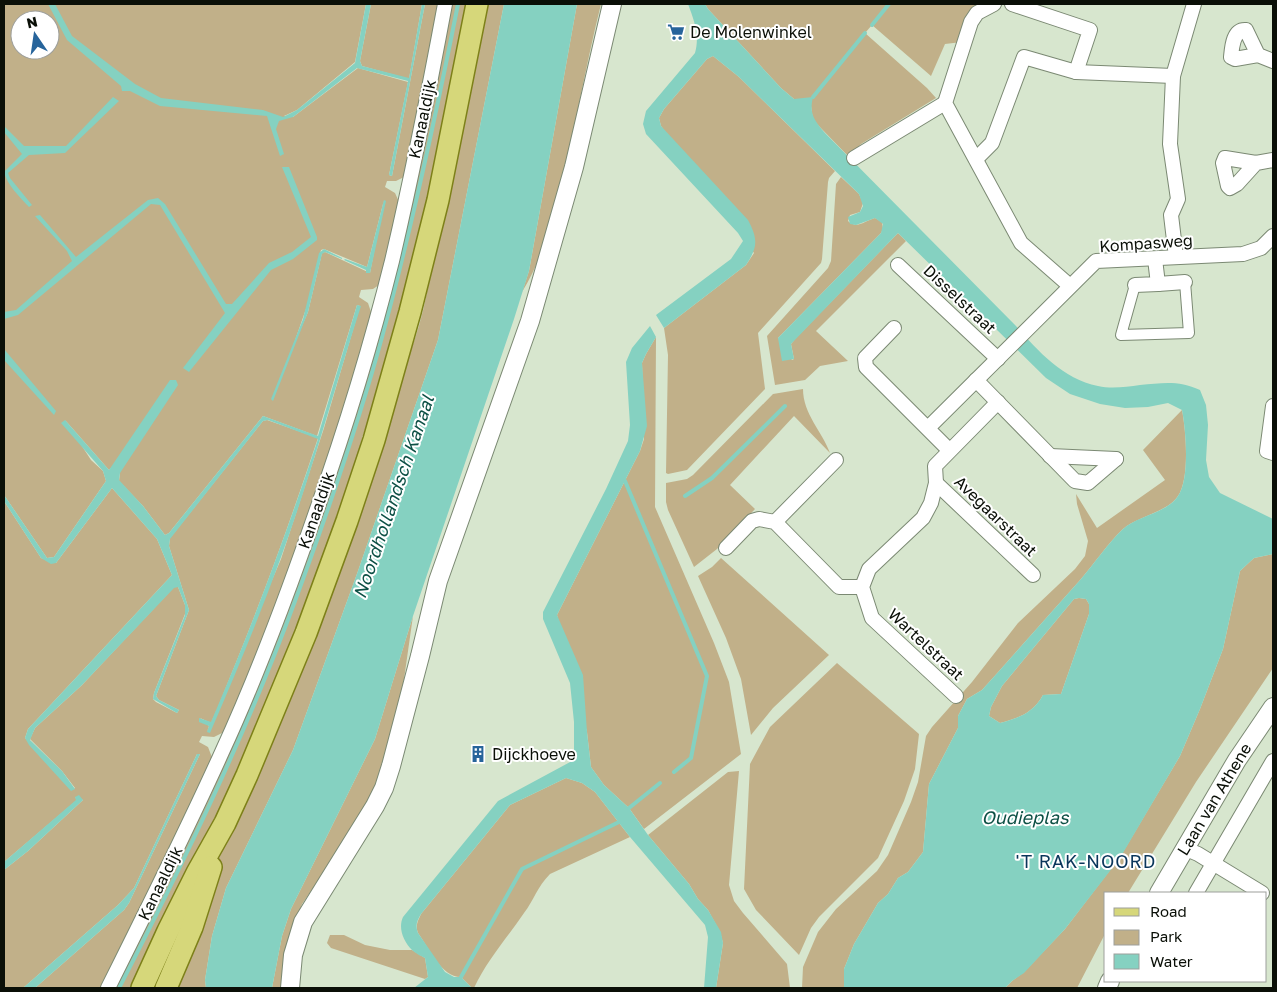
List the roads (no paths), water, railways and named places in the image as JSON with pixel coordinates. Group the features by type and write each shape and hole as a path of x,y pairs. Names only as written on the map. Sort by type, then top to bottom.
{"main road":[{"name":"Kanaaldijk","path":"166,988 192,927 225,824 309,624 348,521 374,440 403,339 438,200 477,4"},
{"name":"Kanaaldijk","path":"142,988 196,873 225,824"}],"street":[{"name":"Kanaaldijk","path":"108,988 224,749 317,510 364,362 389,271 421,127 445,4"},
{"path":"290,988 293,955 303,922 375,806 384,788 420,656 438,581 530,321 574,167 612,4"},
{"path":"854,158 945,103 971,22 977,13 994,4"},
{"path":"1012,4 1054,10 1090,30 1076,72"},
{"path":"1176,257 1171,215 1178,198 1170,144 1173,76 1194,4"},
{"path":"1258,55 1273,61"},
{"path":"976,159 992,143 1024,57 1076,72 1173,76"},
{"path":"945,103 1021,243 1070,286"},
{"path":"1256,163 1273,160"},
{"name":"Kompasweg","path":"998,359 1096,261 1243,254 1261,248 1273,236"},
{"path":"1155,258 1158,284"},
{"name":"Disselstraat","path":"898,265 998,359"},
{"path":"1185,282 1190,333 1121,335 1135,285 1158,284 1185,282"},
{"path":"894,328 865,358 866,368 949,450"},
{"path":"928,428 998,359"},
{"path":"976,380 1050,456"},
{"path":"726,548 752,521 759,519 775,522 840,587 862,587 869,569 923,518 931,503 936,483 935,466 998,402"},
{"path":"1273,406 1267,451 1273,453"},
{"path":"775,522 836,460"},
{"name":"Avegaarstraat","path":"936,483 1032,575"},
{"name":"Wartelstraat","path":"862,587 872,618 956,696"},
{"name":"Laan van Athene","path":"1160,892 1242,752 1273,707"},
{"path":"1197,892 1273,761"},
{"path":"1184,848 1198,854 1260,892"}],"water":[{"path":"48,4 55,4 58,10 51,10"},
{"path":"366,4 371,4 360,61 362,66 409,78 422,4 425,4 392,176 389,175 408,81 357,68 293,117 279,121 276,129 284,154 280,156 267,116 160,106 130,91 122,91 121,86 67,40 60,27 60,13 72,36 135,84 161,98 263,110 283,117 297,110 355,63"},
{"name":"Noordhollandsch Kanaal","path":"504,4 577,4 529,271 413,616 375,739 291,909 282,936 272,988 206,988 205,980 212,936 226,888 293,750 358,571 438,340"},
{"name":"Oudieplas","path":"688,4 705,4 781,88 794,99 813,97 813,116 825,133 1033,345 1062,371 1085,382 1103,387 1170,383 1200,390 1206,405 1208,425 1206,460 1209,477 1220,493 1273,519 1273,554 1254,558 1240,571 1223,649 1180,756 1120,858 1065,929 1024,973 1005,988 844,988 844,969 854,944 878,903 888,894 898,878 908,872 923,852 929,784 958,728 958,716 967,699 982,690 1123,529 1167,507 1178,496 1182,488 1186,467 1186,442 1182,410 1168,403 1148,407 1125,408 1100,404 1070,394 1046,378 898,233 791,344 794,359 782,361 778,338 881,233 883,224 875,218 856,225 850,224 848,217 860,212 863,206 859,194 739,77 713,56 707,59 664,109 659,118 661,126 748,220 754,233 755,248 746,265 664,328 656,315 731,259 743,241 738,233 646,134 643,124 646,111 695,53 697,34","holes":["1074,599 1086,599 1089,604 1089,614 1061,694 1043,695 1030,710 1019,717 1007,721 1000,723 989,716 991,707 1002,686"]},
{"path":"113,97 119,101 65,153 29,155 8,173 32,205 29,207 11,186 4,172 22,154 4,132 4,126 24,146 66,146"},
{"path":"282,167 289,167 317,240 293,259 271,270 189,372 183,368 225,313 160,205 151,204 18,315 4,319 4,312 16,310 72,261 67,251 35,216 40,215 76,257 148,200 158,198 165,204 226,304 232,304 269,263 292,252 311,237"},
{"path":"384,200 386,201 370,273 366,273 366,270 344,260 367,267"},
{"path":"324,249 342,259 325,252 322,254 308,312 273,401 271,399 303,319 319,253"},
{"path":"357,305 361,306 291,528 272,582 210,733 207,732 209,726 199,722 199,718 211,722 268,582 318,439 268,420 263,421 170,539 169,546 189,610 156,696 159,700 179,710 177,713 153,699 185,615 185,605 178,587 174,588 82,685 35,728 30,740 62,771 75,789 71,791 29,745 25,738 28,729 172,575 157,539 112,488 56,563 51,564 41,558 4,501 4,495 47,558 54,557 106,481 103,471 61,423 65,420 109,470 170,380 176,380 178,385 120,473 119,480 143,506 165,535 169,533 263,416 318,436"},
{"path":"650,326 656,337 642,363 647,426 640,451 557,615 583,675 591,767 604,785 629,808 648,835 689,884 721,932 723,943 716,988 704,988 708,937 705,925 630,837 595,792 582,783 566,778 510,805 418,919 418,933 445,972 454,977 461,977 472,988 414,988 428,977 425,958 412,950 404,939 401,930 403,917 498,801 572,761 574,756 574,722 570,683 543,619 543,612 606,489 628,441 630,425 626,362 632,348"},
{"path":"4,349 56,411 54,415 4,360"},
{"path":"197,754 200,754 124,910 35,988 23,988 118,905 134,888"},
{"path":"79,795 83,800 28,851 4,870 4,862 76,800 75,797"}],"waterway":[{"path":"119,988 167,893 235,749 276,651 330,503 363,404 393,296 423,171 458,4"},
{"path":"872,25 889,4"},
{"path":"813,97 865,33"},
{"path":"685,496 712,478 785,406"},
{"path":"625,481 707,676 691,758 674,772"},
{"path":"629,808 660,783"},
{"path":"461,977 522,869 619,822"}],"place":[{"name":"De Molenwinkel","path":"676,32"},
{"name":"Dijckhoeve","path":"478,754"}],"district":[{"name":"'T RAK-NOORD","path":"1086,862"}]}
